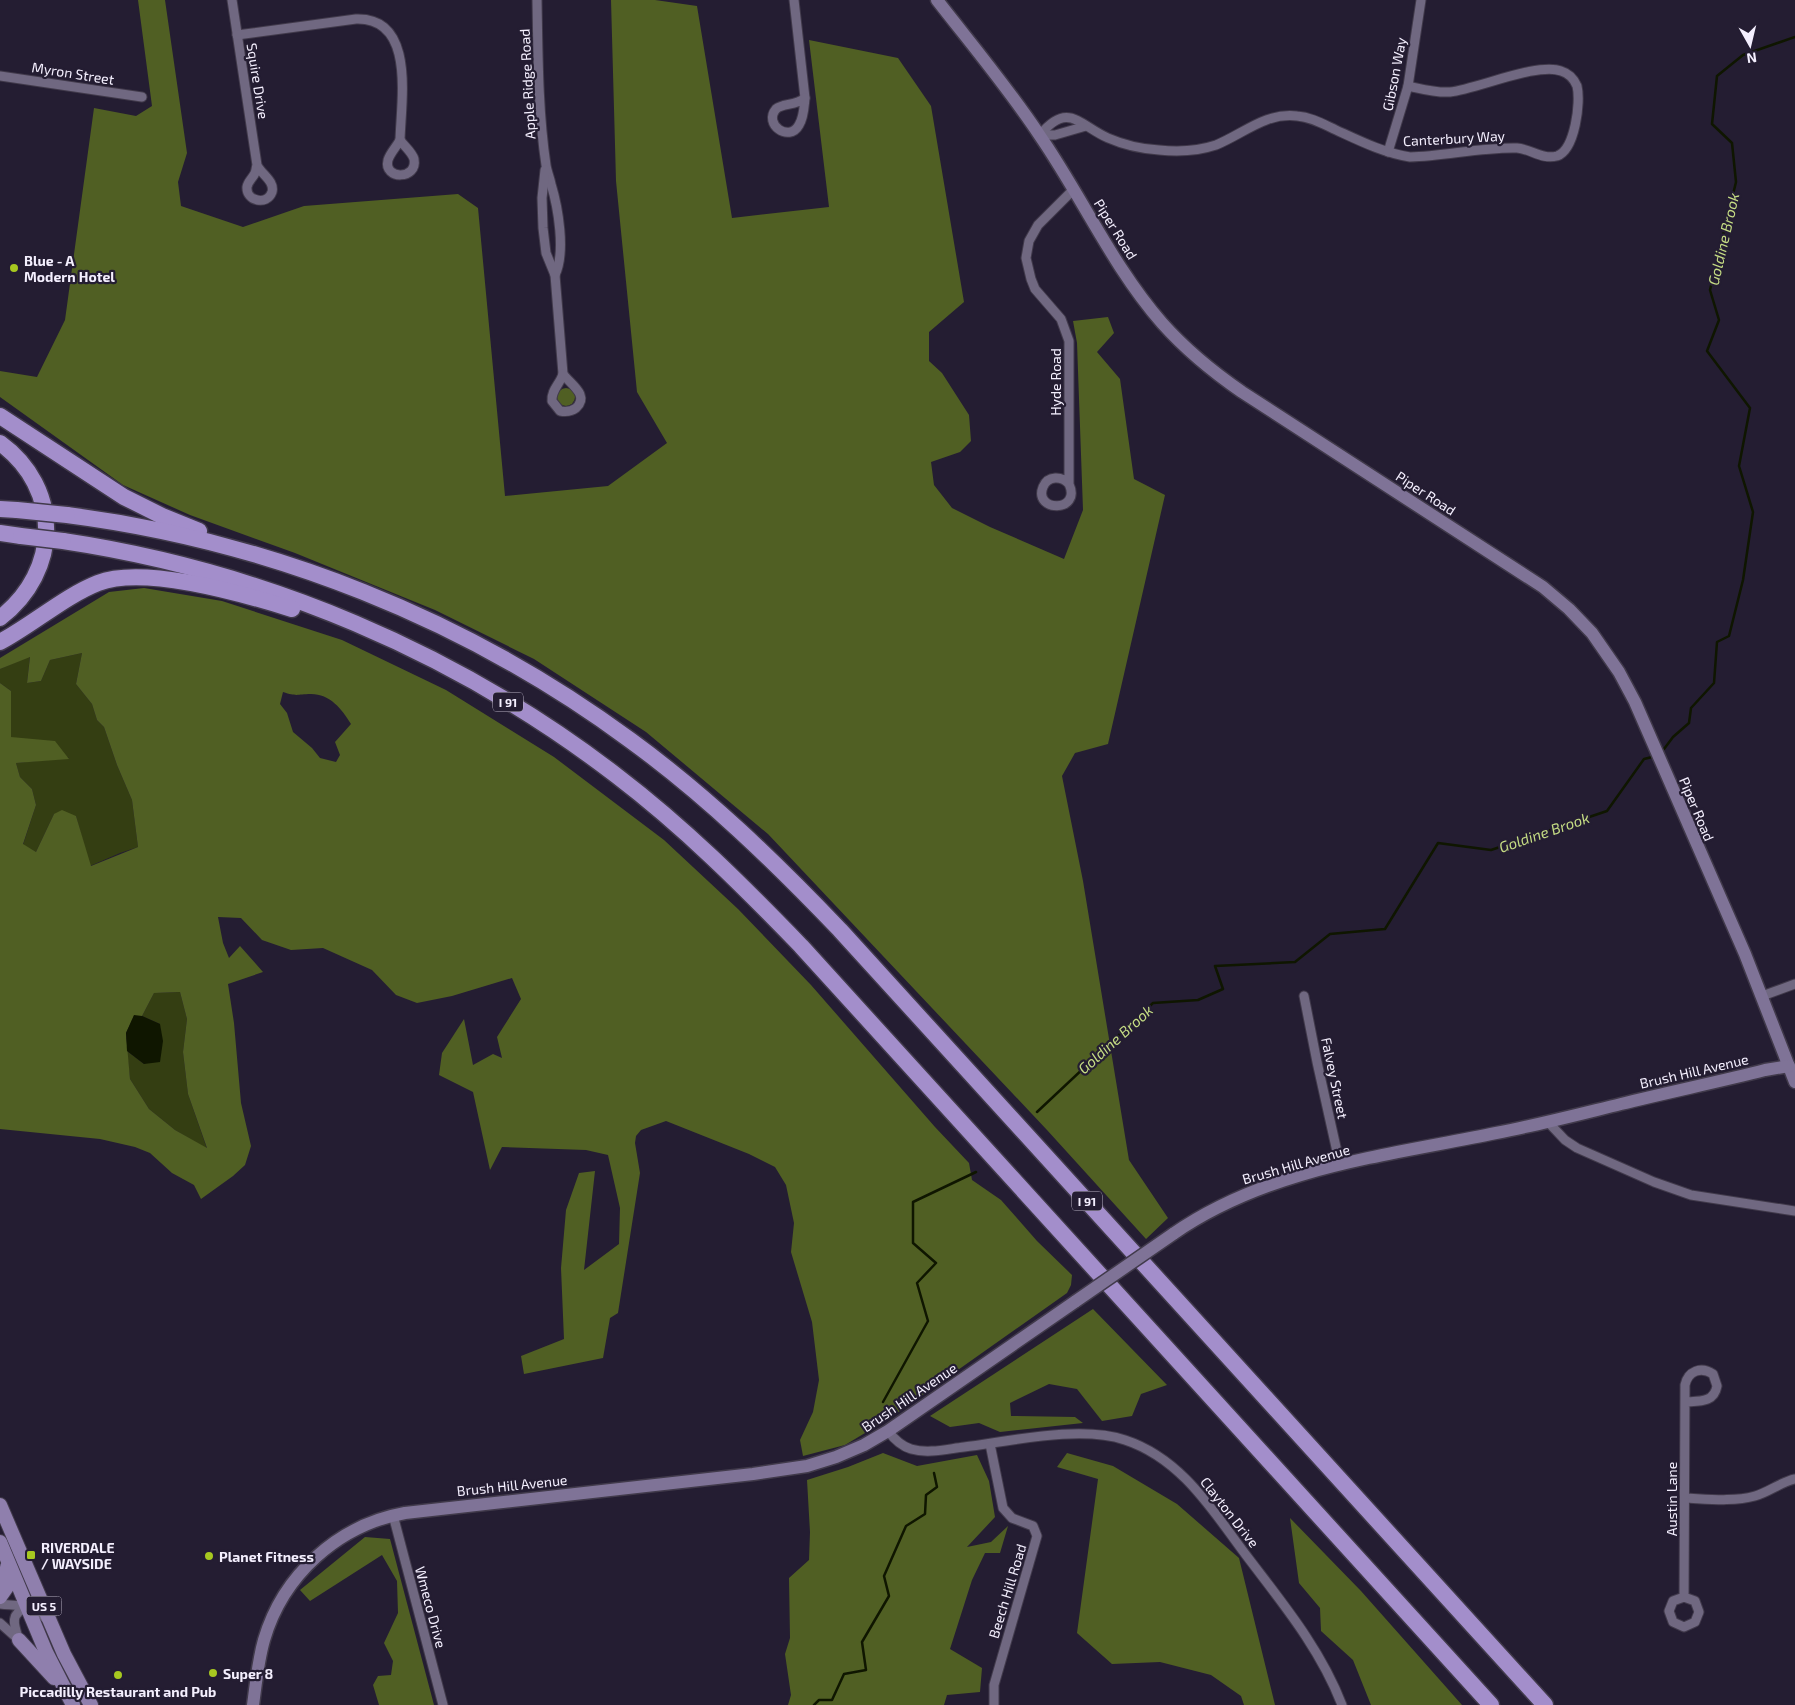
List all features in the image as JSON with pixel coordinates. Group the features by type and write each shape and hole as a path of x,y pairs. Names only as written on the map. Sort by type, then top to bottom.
{"highway":[{"path":"0,416 101,483 148,509 191,528 294,567"},
{"path":"0,618 12,608 36,573 44,554 47,535 43,501 32,478 22,463 2,444"},
{"name":"I 91","path":"0,509 67,515 171,533 232,548 354,588 412,612 524,670 579,704 680,778 728,820 802,890 862,954 1545,1705"},
{"name":"I 91","path":"0,533 63,541 140,555 231,578 298,600 377,633 460,674 541,722 643,796 724,868 859,1009 1491,1705"},
{"path":"0,642 91,586 130,576 223,590 377,633"},
{"path":"0,612 24,592"}],"main road":[{"name":"US 5","path":"0,1505 68,1663 91,1705"},
{"name":"US 5","path":"1,1545 27,1607 73,1705"},
{"path":"0,1597 6,1590 8,1579 1,1545"},
{"path":"19,1640 65,1691"}],"street":[{"name":"Squire Drive","path":"232,0 257,165"},
{"name":"Apple Ridge Road","path":"537,0 540,100 546,167 559,226 560,254 555,275"},
{"path":"794,0 805,98"},
{"name":"Piper Road","path":"937,0 1040,135 1116,258 1148,305 1171,332 1201,361 1254,400 1543,587 1569,609 1592,633 1615,665 1635,702 1792,1066 1795,1082"},
{"name":"Gibson Way","path":"1388,152 1408,86 1421,0"},
{"path":"237,35 356,18 371,20 383,26 393,37 401,64 400,140"},
{"name":"Canterbury Way","path":"1040,135 1049,125 1060,119 1076,119 1108,138 1132,146 1161,151 1184,151 1218,144 1270,118 1298,116 1317,121 1388,152 1410,157 1517,148 1550,157 1560,155 1565,151 1573,135 1578,99 1576,86 1570,76 1559,70 1536,70 1448,92 1408,86"},
{"name":"Myron Street","path":"0,76 142,97"},
{"path":"1040,135 1055,135 1086,126"},
{"name":"Apple Ridge Road","path":"546,167 542,189 542,228 546,253 555,275 563,374"},
{"name":"Hyde Road","path":"1069,484 1069,341 1061,319 1035,289 1026,258 1029,241 1038,225 1074,189"},
{"path":"542,228 559,226"},
{"path":"1762,996 1795,984"},
{"name":"Falvey Street","path":"1304,996 1340,1165"},
{"name":"Brush Hill Avenue","path":"253,1705 258,1666 267,1632 280,1602 296,1578 317,1556 341,1538 359,1528 392,1515 792,1469 822,1462 851,1451 888,1431 1173,1234 1210,1210 1252,1191 1340,1165 1548,1122 1766,1070 1792,1066"},
{"path":"1548,1122 1565,1140 1577,1148 1654,1182 1691,1195 1795,1211"},
{"name":"Austin Lane","path":"1684,1597 1685,1402"},
{"name":"Clayton Drive","path":"888,1431 897,1442 921,1451 1058,1435 1098,1434 1124,1439 1148,1450 1165,1461 1192,1485 1209,1504 1289,1612 1322,1661 1342,1705"},
{"name":"Beech Hill Road","path":"990,1444 1003,1508 1014,1520 1032,1526 1037,1536 994,1685 994,1705"},
{"path":"1685,1498 1746,1498 1758,1495 1795,1479"},
{"name":"Wmeco Drive","path":"392,1515 443,1705"},
{"path":"0,1604 38,1610 52,1625"},
{"path":"19,1640 15,1617 19,1610 27,1607"},
{"path":"0,1623 19,1640"}],"green space":[{"path":"138,0 165,0 187,153 178,182 181,206 243,227 304,206 458,194 478,208 505,496 608,486 667,443 637,392 616,181 611,0 655,0 697,6 732,218 829,207 809,40 898,58 931,106 964,302 929,332 929,361 942,373 969,415 971,441 960,452 931,462 934,485 952,508 990,527 1064,559 1083,510 1077,343 1073,321 1108,317 1114,333 1097,352 1120,379 1134,479 1165,495 1108,744 1075,753 1062,776 1083,881 1129,1160 1168,1218 1146,1239 1047,1130 768,834 646,732 534,659 435,610 295,553 190,515 123,485 0,397 0,371 37,377 65,320 94,108 136,116 152,106"},
{"path":"562,388 570,388 575,393 573,404 562,406 557,401 557,393"},
{"path":"144,588 222,601 342,640 446,690 554,757 664,840 738,909 811,985 935,1127 969,1163 972,1180 1001,1200 1037,1241 1072,1275 1071,1285 1067,1293 890,1418 845,1445 803,1456 800,1440 813,1412 819,1380 812,1322 791,1252 794,1223 786,1185 775,1167 749,1154 666,1121 641,1130 636,1136 635,1143 640,1173 618,1313 610,1318 603,1358 524,1374 521,1356 564,1339 561,1268 566,1210 579,1173 595,1171 584,1270 619,1244 620,1208 608,1155 586,1150 502,1147 490,1170 473,1092 439,1075 442,1053 464,1019 473,1065 493,1054 502,1058 497,1037 521,999 512,978 452,996 417,1003 396,995 372,970 323,948 291,950 262,940 241,918 218,917 223,943 229,958 240,946 263,972 228,984 234,1023 241,1103 251,1146 245,1165 233,1176 201,1199 194,1185 172,1173 150,1153 135,1147 100,1139 0,1129 0,683 11,691 11,737 55,741 69,759 16,763 20,777 32,789 36,805 23,844 36,852 54,814 62,810 76,816 91,866 138,847 132,800 104,727 97,720 92,704 76,684 82,653 50,660 41,681 27,683 30,657 0,669 0,658 109,592","holes":["283,692 295,695 311,694 324,697 335,703 344,713 351,724 335,742 340,755 336,762 320,758 312,748 293,732 287,713 280,704","180,992 187,1019 183,1052 188,1094 207,1148 175,1130 149,1109 130,1079 126,1033 134,1016 142,1016 154,993"]},
{"path":"82,653 76,684 92,704 97,720 104,727 132,800 138,847 90,866 76,816 54,814 36,852 23,845 36,805 32,789 20,777 16,763 69,758 11,737 11,691 0,683 0,669 30,656 27,683 41,681 50,660"},
{"path":"180,992 187,1019 183,1052 188,1094 207,1149 175,1130 149,1109 130,1079 127,1051 144,1064 160,1024 142,1016 154,993"},
{"path":"1093,1309 1167,1385 1141,1394 1132,1416 1102,1421 1077,1389 1049,1384 1010,1403 1011,1416 1075,1417 1083,1423 1000,1432 979,1423 950,1427 930,1416"},
{"path":"883,1453 917,1466 977,1455 989,1481 995,1517 967,1547 991,1542 1008,1526 1000,1553 985,1553 972,1580 950,1649 982,1668 980,1692 947,1695 944,1705 788,1705 791,1695 785,1654 790,1638 789,1578 809,1560 810,1532 807,1480"},
{"path":"1067,1453 1113,1466 1177,1504 1239,1558 1275,1705 1244,1705 1241,1696 1211,1675 1160,1662 1112,1664 1077,1633 1098,1479 1057,1467"},
{"path":"1290,1518 1361,1591 1462,1705 1371,1705 1353,1660 1321,1631 1320,1608 1299,1583"},
{"path":"365,1537 390,1539 434,1705 379,1705 373,1685 378,1676 391,1675 393,1661 384,1643 398,1613 397,1581 382,1555 310,1601 300,1590"}],"shaded area":[{"path":"134,1015 142,1016 160,1024 163,1041 160,1062 144,1064 127,1051 126,1033"}],"waterway":[{"name":"Goldine Brook","path":"1664,749 1673,737 1689,723 1691,708 1714,683 1717,642 1729,636 1743,580 1753,512 1739,466 1750,408 1707,351 1719,320 1710,290 1736,182 1732,143 1712,124 1717,76 1743,55 1795,37"},
{"name":"Goldine Brook","path":"1037,1112 1153,1003 1198,1000 1223,989 1215,966 1295,962 1330,934 1385,929 1438,843 1491,850 1607,811 1644,759 1652,757"},
{"name":"Goldine Brook","path":"883,1402 928,1321 917,1283 936,1263 913,1243 913,1202 976,1172"},
{"name":"Goldine Brook","path":"814,1705 819,1700 832,1700 844,1674 866,1670 862,1642 889,1596 884,1576 906,1526 925,1514 926,1495 937,1487 934,1473"}],"place":[{"name":"Blue - A Modern Hotel","path":"14,268"},
{"name":"RIVERDALE / WAYSIDE","path":"31,1555"},
{"name":"Planet Fitness","path":"209,1556"},
{"name":"Super 8","path":"213,1673"},
{"name":"Piccadilly Restaurant and Pub","path":"118,1675"}]}
